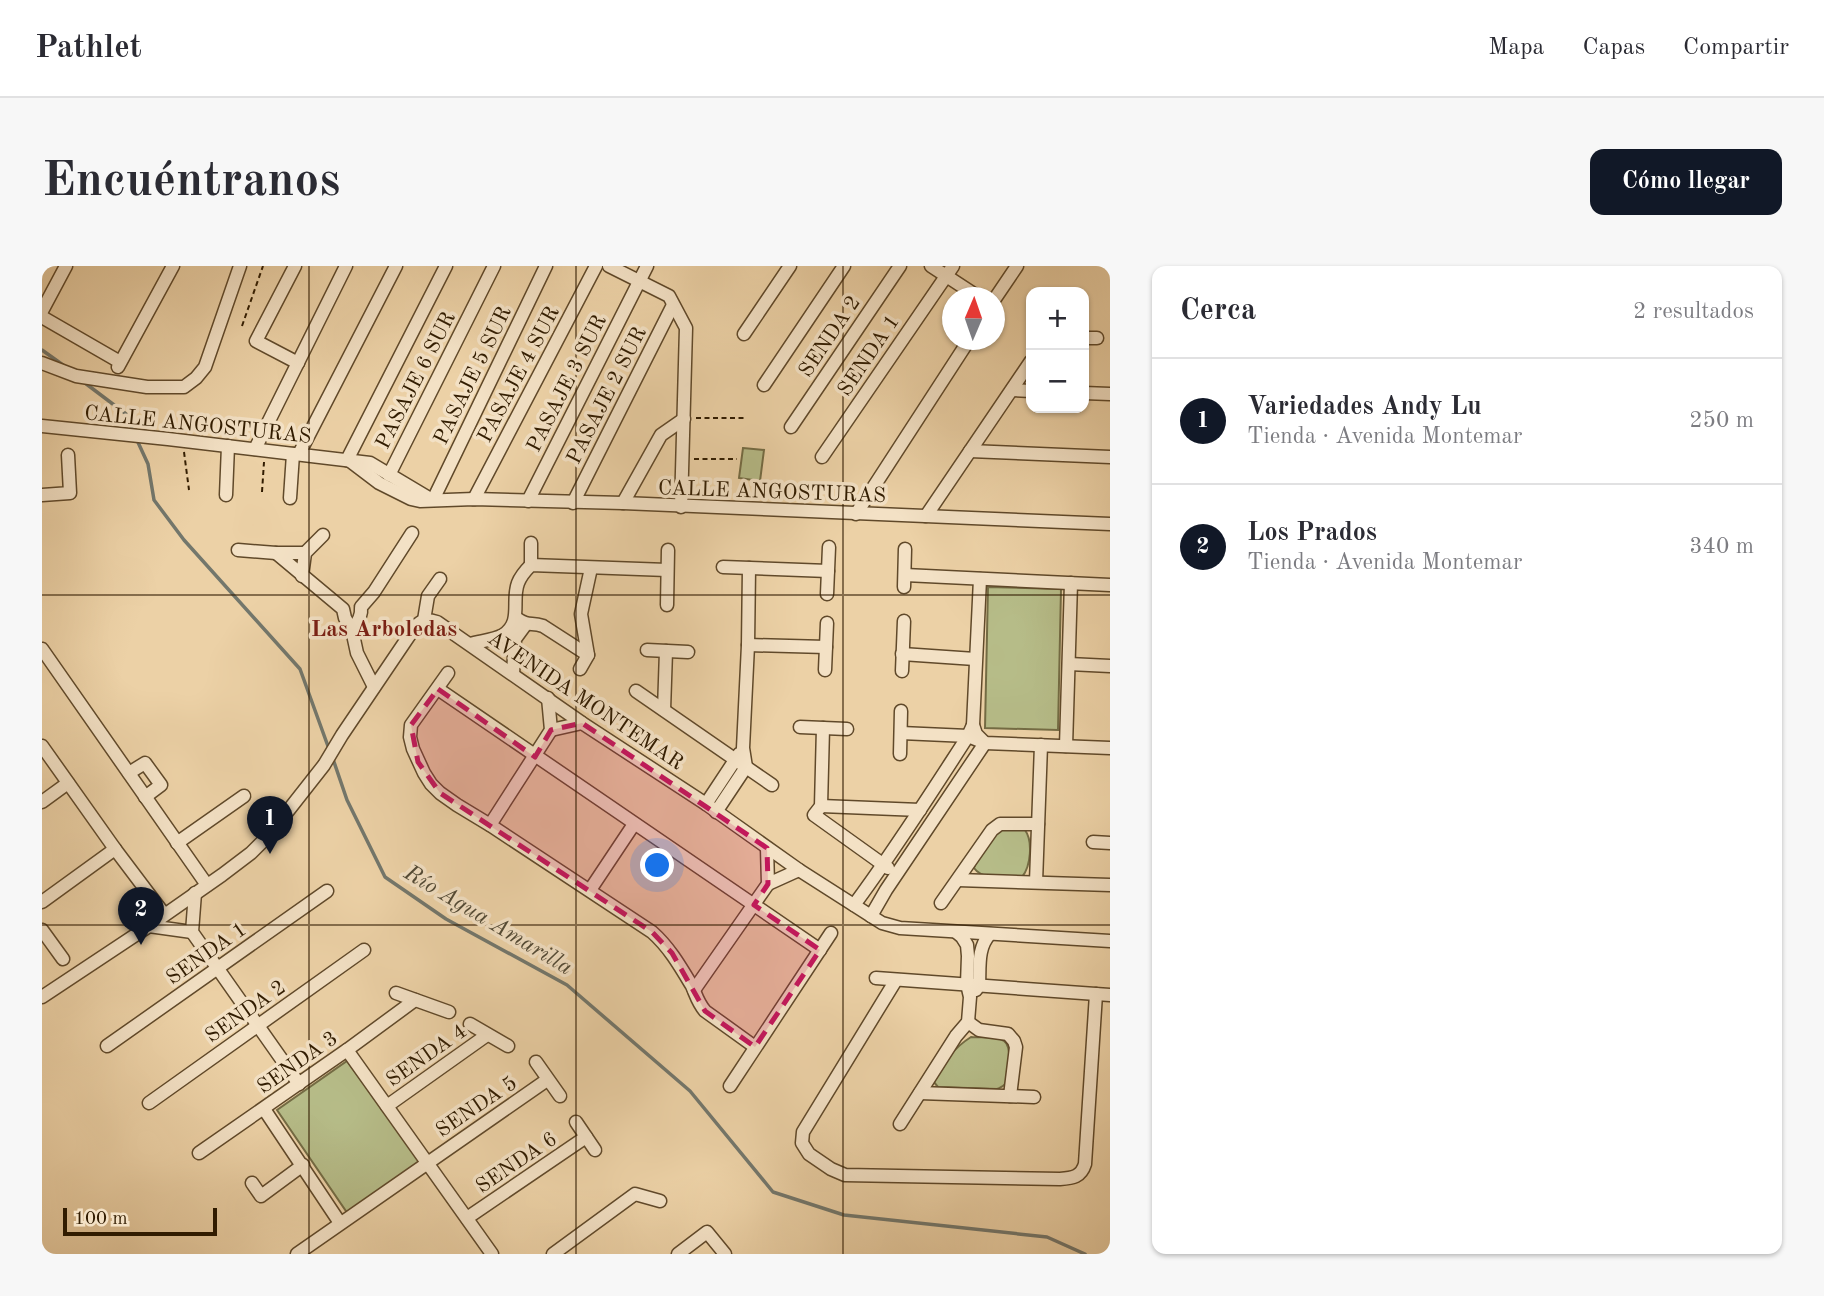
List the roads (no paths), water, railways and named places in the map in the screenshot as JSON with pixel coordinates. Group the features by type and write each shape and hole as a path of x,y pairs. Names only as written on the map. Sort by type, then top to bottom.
{"street":[{"path":"42,312 66,266"},
{"path":"42,317 119,364 173,266"},
{"path":"42,363 88,378 147,387 184,387 205,367 240,266"},
{"path":"295,266 256,341 298,363"},
{"path":"260,450 298,363 346,266"},
{"path":"290,498 296,454 396,266"},
{"path":"349,461 446,266"},
{"name":"PASAJE 6 SUR","path":"389,475 495,266"},
{"name":"PASAJE 5 SUR","path":"433,500 547,266"},
{"name":"PASAJE 4 SUR","path":"474,499 596,266"},
{"path":"608,266 669,296 686,328 681,507"},
{"name":"PASAJE 3 SUR","path":"528,501 647,266"},
{"path":"744,334 790,266"},
{"path":"764,385 844,266"},
{"name":"SENDA 2","path":"791,427 900,266"},
{"path":"931,266 949,271 967,287"},
{"path":"1003,287 1017,266"},
{"name":"SENDA 1","path":"822,457 949,271"},
{"name":"PASAJE 2 SUR","path":"573,503 673,305"},
{"path":"1089,338 1097,338"},
{"path":"856,514 963,350"},
{"path":"926,516 1026,369"},
{"path":"1012,390 1026,391"},
{"path":"1089,393 1110,394"},
{"path":"623,503 661,435 684,419"},
{"name":"CALLE ANGOSTURAS","path":"42,426 370,463 433,500"},
{"path":"226,495 228,446"},
{"path":"970,452 1110,457"},
{"path":"42,495 70,493 68,455"},
{"name":"CALLE ANGOSTURAS","path":"349,461 379,483 411,499 623,503 1110,524"},
{"path":"352,630 361,607 374,592 412,533"},
{"path":"302,576 305,553 323,535"},
{"path":"513,674 515,639 521,621 517,585 531,565 531,543"},
{"path":"827,594 829,547"},
{"path":"905,549 904,581 980,579 1110,585"},
{"path":"238,550 276,554 305,553"},
{"path":"667,604 668,550"},
{"path":"276,554 343,609 352,630 357,653 374,687"},
{"path":"531,565 667,570"},
{"path":"723,567 828,571"},
{"path":"580,668 588,655 581,614 591,568"},
{"path":"711,808 742,758 749,568"},
{"path":"42,997 207,885 251,853 270,835 324,765 415,627 424,620 428,596 440,579"},
{"path":"854,905 971,730 980,579"},
{"path":"1066,746 1071,583"},
{"path":"343,609 347,605 361,607"},
{"name":"AVENIDA MONTEMAR","path":"424,620 437,622 799,870 882,923 900,928 1110,941"},
{"path":"470,644 505,634 521,621"},
{"path":"521,621 543,626 588,655"},
{"path":"902,671 904,621"},
{"path":"825,670 827,623"},
{"path":"495,638 507,644 514,652"},
{"path":"748,645 826,647"},
{"path":"42,649 207,885"},
{"path":"647,650 688,652"},
{"path":"664,710 666,651"},
{"path":"902,654 975,659"},
{"path":"1069,664 1110,666"},
{"path":"449,673 411,725 410,737 424,773 440,793 652,932 663,942 705,1011 755,1047"},
{"path":"438,689 820,950"},
{"path":"636,691 742,758 772,785"},
{"path":"490,825 551,730 548,698"},
{"path":"900,754 901,711"},
{"path":"551,730 582,723"},
{"path":"800,727 847,729"},
{"path":"813,810 823,728"},
{"path":"901,733 971,730 985,743 1110,748"},
{"path":"871,916 985,743"},
{"path":"1035,882 1041,745"},
{"path":"42,746 164,914"},
{"path":"129,773 145,763 162,785 145,797"},
{"path":"42,802 68,783"},
{"path":"177,843 244,796"},
{"path":"813,810 920,810"},
{"path":"813,810 897,874"},
{"path":"590,890 634,824"},
{"path":"941,903 992,830 1000,824 1038,824"},
{"path":"1093,842 1110,843"},
{"path":"767,848 768,884"},
{"path":"42,902 115,849"},
{"path":"694,989 768,884 799,870"},
{"path":"958,880 1110,886"},
{"name":"SENDA 1","path":"107,1046 327,891"},
{"path":"195,893 192,932 299,1084"},
{"path":"149,926 192,932"},
{"path":"42,930 62,959"},
{"path":"956,932 967,945 972,989"},
{"path":"730,1086 831,933"},
{"path":"900,1124 956,1036 968,1022 981,947 990,934"},
{"name":"SENDA 2","path":"149,1103 364,950"},
{"path":"876,978 972,989 1110,995"},
{"path":"895,980 801,1138 809,1154 840,1173 1075,1178 1084,1164 1096,994"},
{"path":"396,993 449,1012"},
{"name":"SENDA 3","path":"199,1153 415,1000"},
{"path":"968,1022 979,1030 1008,1034 1014,1041 1016,1047 1010,1096"},
{"name":"SENDA 4","path":"470,1024 508,1046"},
{"name":"SENDA 4","path":"387,1106 487,1035"},
{"path":"347,1050 492,1254"},
{"name":"SENDA 5","path":"536,1062 560,1097"},
{"name":"SENDA 5","path":"297,1254 547,1080"},
{"path":"920,1093 1034,1097"},
{"path":"264,1109 340,1223"},
{"name":"SENDA 6","path":"576,1122 595,1150"},
{"name":"SENDA 6","path":"467,1218 586,1137"},
{"path":"252,1182 261,1196 303,1166"},
{"path":"553,1254 635,1194 660,1200"},
{"path":"678,1254 707,1232 725,1254"}],"waterway":[{"name":"Río Agua Amarilla","path":"42,350 63,365"},
{"name":"Río Agua Amarilla","path":"85,383 126,414 133,431"},
{"name":"Río Agua Amarilla","path":"136,438 148,464 154,500 184,540 300,669 329,749"},
{"name":"Río Agua Amarilla","path":"333,759 347,800 385,877 446,919 567,985 690,1091 773,1192 844,1215 1047,1237 1085,1254"}],"place":[{"name":"Variedades Andy Lu","path":"270,854"},
{"name":"Los Prados","path":"141,945"}],"district":[{"name":"Las Arboledas","path":"384,628"}]}
